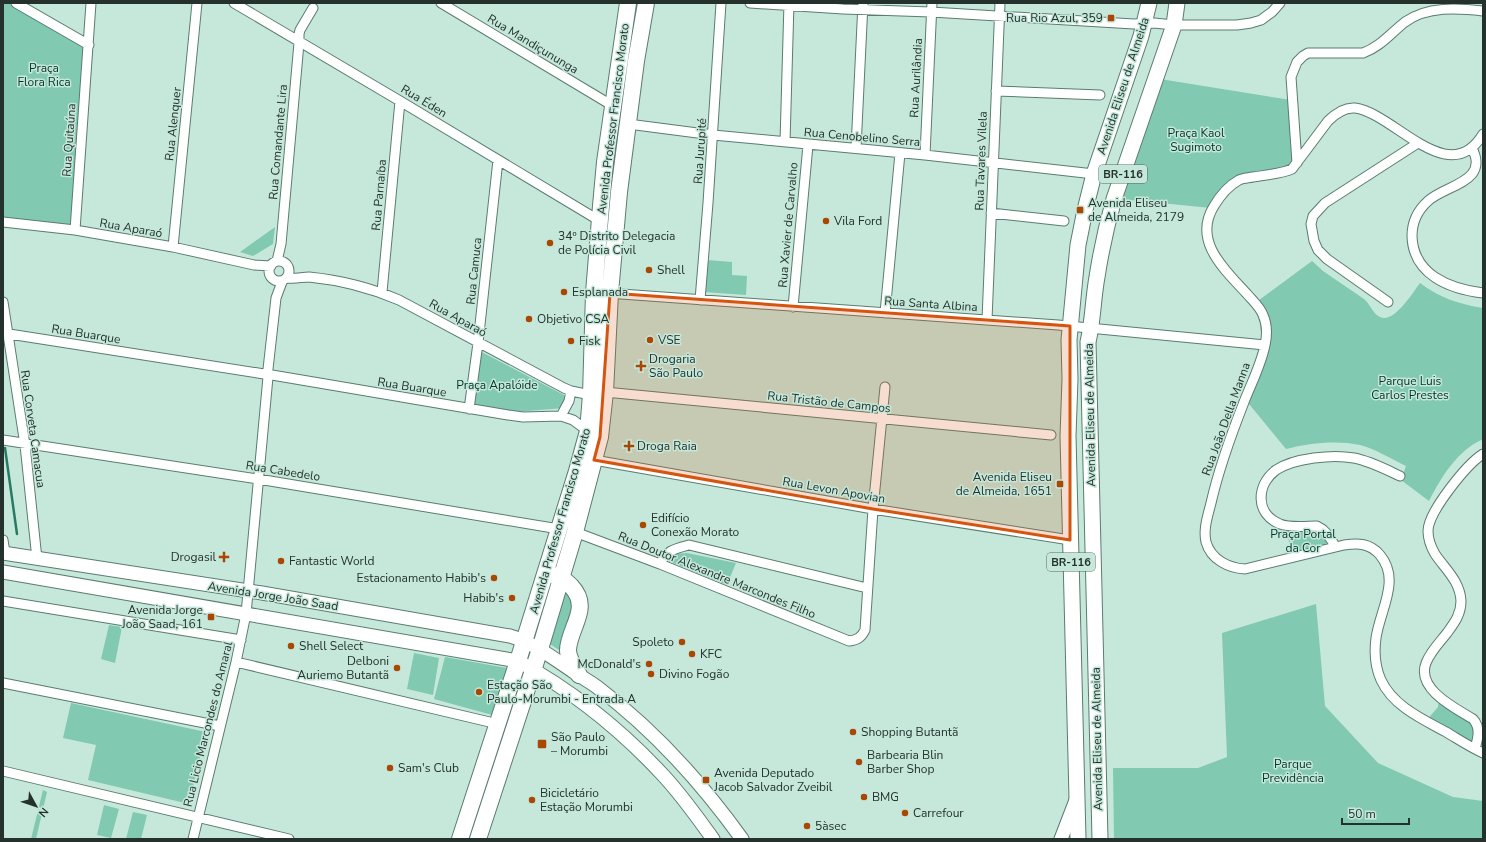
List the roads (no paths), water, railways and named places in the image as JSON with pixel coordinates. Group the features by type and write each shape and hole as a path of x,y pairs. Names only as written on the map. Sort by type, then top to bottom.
{"highway":[{"name":"Avenida Professor Francisco Morato","path":"460,839 524,640 553,575 575,532 600,437 594,293 605,162 628,3"},
{"name":"Avenida Professor Francisco Morato","path":"478,839 540,649 553,575 559,529 598,394 628,124 636,61 646,3"},
{"path":"553,575 573,588 580,601 578,616 568,649 579,675"}],"main road":[{"name":"Avenida Eliseu de Almeida","path":"1078,839 1068,436 1070,326 1078,245 1085,210 1094,174 1141,36 1150,3"},
{"name":"Avenida Eliseu de Almeida","path":"1100,839 1088,342 1097,277 1114,199 1174,25 1177,3"},
{"name":"Avenida Jorge João Saad","path":"4,553 248,591 510,636 524,640 540,649"},
{"name":"Avenida Jorge João Saad","path":"3,572 518,662"},
{"path":"127,594 133,586 130,573"},
{"path":"145,597 140,587 144,580 149,576"},
{"path":"540,649 596,686 643,725 674,756 724,815 742,839"},
{"path":"518,662 534,670 567,692 629,742 663,775 686,802 713,839"},
{"path":"629,742 643,725"},
{"path":"1061,839 1076,798"}],"street":[{"path":"16,3 89,45"},
{"name":"Rua Quitaúna","path":"75,230 91,3"},
{"name":"Rua Alenquer","path":"173,247 197,3"},
{"name":"Rua Éden","path":"234,3 600,221"},
{"name":"Rua Mandiçununga","path":"441,3 613,106"},
{"name":"Rua Jurupité","path":"700,300 713,135 721,3"},
{"path":"750,3 931,8 999,16 1174,25 1238,25 1251,23 1261,20 1272,12 1280,3"},
{"name":"Rua Tavares Vilela","path":"987,320 1000,3"},
{"path":"785,142 789,4"},
{"path":"856,148 863,7"},
{"name":"Rua Comandante Lira","path":"275,265 283,254 280,244 299,34 313,8"},
{"name":"Rua Aurilândia","path":"925,155 931,8"},
{"path":"1298,163 1292,77 1297,62 1303,56 1308,53 1363,53 1379,45 1413,16 1425,12 1467,9 1483,11"},
{"path":"996,91 1100,95"},
{"name":"Rua Parnaíba","path":"382,292 400,101"},
{"name":"Rua João Della Manna","path":"1472,148 1458,154 1448,154 1430,150 1368,112 1354,108 1342,110 1328,121 1292,169 1284,173 1240,179 1226,190 1218,199 1210,211 1206,225 1208,239 1214,254 1223,269 1258,306 1266,323 1265,345 1229,441 1205,526 1206,542 1212,552 1223,564 1234,568 1245,569 1335,546 1356,543 1365,544 1378,553 1386,562 1390,583 1376,637 1376,665 1381,680 1388,692 1413,714 1479,751"},
{"name":"Rua Cenobelino Serra","path":"628,124 713,135 900,152 1094,174"},
{"path":"1483,134 1472,148 1476,157 1476,164 1472,174 1434,196 1422,207 1413,224 1412,243 1419,262 1436,278 1450,286 1466,291 1483,293"},
{"path":"1388,302 1327,259 1318,250 1314,241 1311,224 1314,216 1325,203 1418,143"},
{"name":"Rua Xavier de Carvalho","path":"793,307 808,144"},
{"path":"886,313 900,152"},
{"name":"Rua Camuca","path":"469,409 478,343 498,160"},
{"path":"991,212 1064,221"},
{"name":"Rua Aparaó","path":"3,222 75,230 173,247 254,265 287,264 290,268 308,277"},
{"path":"275,265 270,276 282,280"},
{"path":"246,614 276,298 282,280 290,273 290,268"},
{"name":"Rua Aparaó","path":"282,280 308,277 346,282 382,292 571,391 598,394"},
{"name":"Rua Santa Albina","path":"594,293 1070,326 1265,345"},
{"name":"Rua Corveta Camacua","path":"3,302 5,333 25,445 37,559"},
{"name":"Rua Buarque","path":"5,333 268,374 469,409 523,417 561,416 573,420 588,431"},
{"path":"660,564 665,554 674,548 689,545 867,588 885,387"},
{"path":"561,416 569,401 571,391"},
{"name":"Rua Tristão de Campos","path":"598,394 1051,435"},
{"name":"Rua Cabedelo","path":"3,440 25,445 258,479 559,529"},
{"path":"1479,751 1476,723 1473,719 1439,697 1433,691 1426,675 1426,664 1428,658 1456,621 1461,609 1460,593 1457,583 1435,554 1429,539 1428,530 1430,520 1448,492 1471,463 1483,454"},
{"path":"1335,546 1328,534 1322,528 1317,526 1285,525 1271,518 1265,511 1261,500 1263,484 1268,477 1277,470 1294,462 1337,456 1367,461 1400,476"},
{"name":"Rua Levon Apovian","path":"594,460 873,509 1070,540"},
{"name":"Rua Doutor Alexandre Marcondes Filho","path":"575,532 660,564 849,641 856,640 862,636 864,630 867,588"},
{"path":"3,540 4,553"},
{"path":"3,601 241,640"},
{"name":"Rua Licio Marcondes do Amaral","path":"193,839 236,662 246,614"},
{"path":"236,662 498,724"},
{"path":"3,683 220,726"},
{"path":"3,771 289,839"}],"waterway":[{"path":"5,448 17,534"}],"place":[{"name":"Rua Rio Azul, 359","path":"1111,18"},
{"name":"Avenida Eliseu de Almeida, 2179","path":"1080,210"},
{"name":"Vila Ford","path":"826,221"},
{"name":"34º Distrito Delegacia de Polícia Civil","path":"550,243"},
{"name":"Shell","path":"649,270"},
{"name":"Esplanada","path":"564,292"},
{"name":"Objetivo CSA","path":"529,319"},
{"name":"VSE","path":"650,340"},
{"name":"Fisk","path":"571,341"},
{"name":"Drogaria São Paulo","path":"641,366"},
{"name":"Droga Raia","path":"629,446"},
{"name":"Avenida Eliseu de Almeida, 1651","path":"1060,484"},
{"name":"Edifício Conexão Morato","path":"643,525"},
{"name":"Drogasil","path":"224,557"},
{"name":"Fantastic World","path":"281,561"},
{"name":"Estacionamento Habib's","path":"494,578"},
{"name":"Habib's","path":"512,598"},
{"name":"Avenida Jorge João Saad, 161","path":"211,617"},
{"name":"Spoleto","path":"682,642"},
{"name":"Shell Select","path":"291,646"},
{"name":"KFC","path":"692,654"},
{"name":"McDonald's","path":"649,664"},
{"name":"Delboni Auriemo Butantã","path":"397,668"},
{"name":"Divino Fogão","path":"651,674"},
{"name":"Estação São Paulo-Morumbi - Entrada A","path":"479,692"},
{"name":"Shopping Butantã","path":"853,732"},
{"name":"São Paulo – Morumbi","path":"542,744"},
{"name":"Barbearia Blin Barber Shop","path":"859,762"},
{"name":"Sam's Club","path":"390,768"},
{"name":"Avenida Deputado Jacob Salvador Zveibil","path":"706,780"},
{"name":"BMG","path":"864,797"},
{"name":"Bicicletário Estação Morumbi","path":"532,800"},
{"name":"Carrefour","path":"905,813"},
{"name":"5àsec","path":"807,826"}],"park label":[{"name":"Praça Flora Rica","path":"44,75"},
{"name":"Praça Kaol Sugimoto","path":"1196,140"},
{"name":"Praça Apalóide","path":"497,385"},
{"name":"Parque Luis Carlos Prestes","path":"1410,388"},
{"name":"Praça Portal da Cor","path":"1303,541"},
{"name":"Parque Previdência","path":"1293,771"}]}
